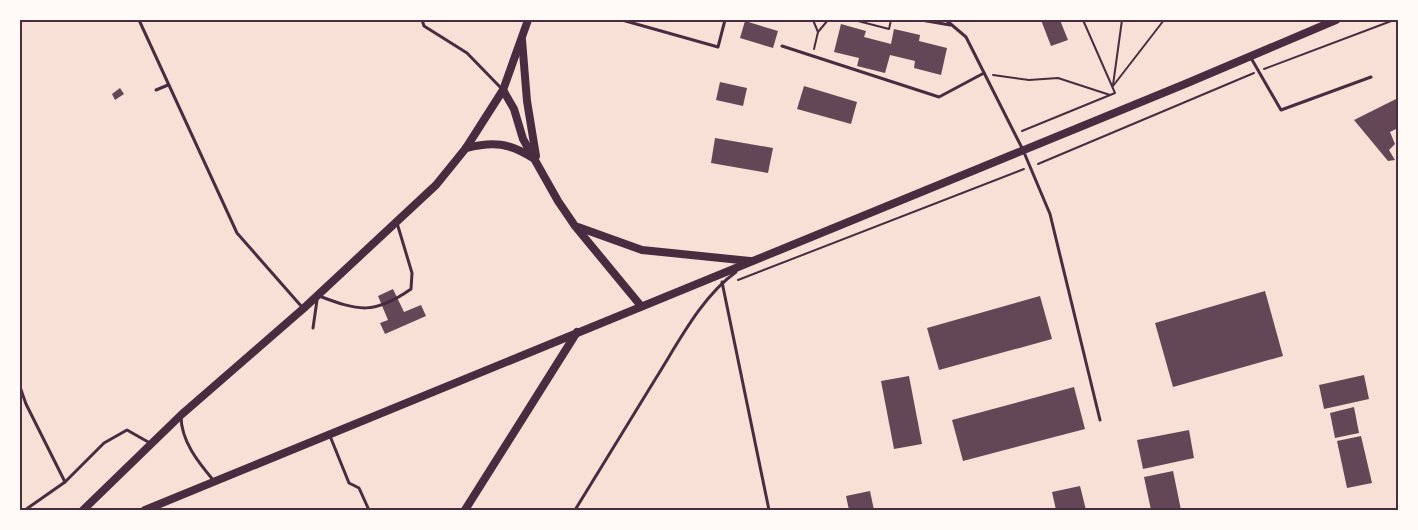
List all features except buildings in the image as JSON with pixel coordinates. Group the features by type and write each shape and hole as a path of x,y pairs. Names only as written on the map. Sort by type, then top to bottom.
{"main road":[{"path":"83,510 181,415 304,308 436,185 466,148 503,90 528,20"},
{"path":"145,510 1336,20"},
{"path":"522,40 527,101 536,160"},
{"path":"503,90 514,109 523,139 558,201 575,226 641,306"},
{"path":"466,148 487,142 503,144 520,150 536,160"},
{"path":"575,226 642,249 751,262"},
{"path":"465,510 577,332"}],"lane":[{"path":"139,20 237,233 304,308"},
{"path":"422,20 424,26 467,53 503,90"},
{"path":"622,20 718,47 725,20"},
{"path":"921,20 952,25"},
{"path":"946,20 966,37 1023,150 1050,214 1100,420"},
{"path":"782,46 939,97 984,74"},
{"path":"1250,56 1281,110 1371,76"},
{"path":"156,90 168,85"},
{"path":"313,328 317,295 362,310 398,298 411,288 412,273 397,223"},
{"path":"575,510 672,352 708,299 722,284 751,262"},
{"path":"722,284 769,510"},
{"path":"20,387 26,404 65,482"},
{"path":"181,415 181,429 190,449 214,481"},
{"path":"25,510 65,482 104,443 127,430 151,444"},
{"path":"329,434 349,483 359,488 369,510"}],"path":[{"path":"813,20 818,32"},
{"path":"813,56 818,32 828,20"},
{"path":"854,20 889,29 891,20"},
{"path":"1015,134 1115,93 1083,20"},
{"path":"1113,86 1122,20"},
{"path":"1113,86 1164,20"},
{"path":"722,284 1030,167 1258,71 1394,20"},
{"path":"984,74 1029,80 1058,78 1110,95"}]}
